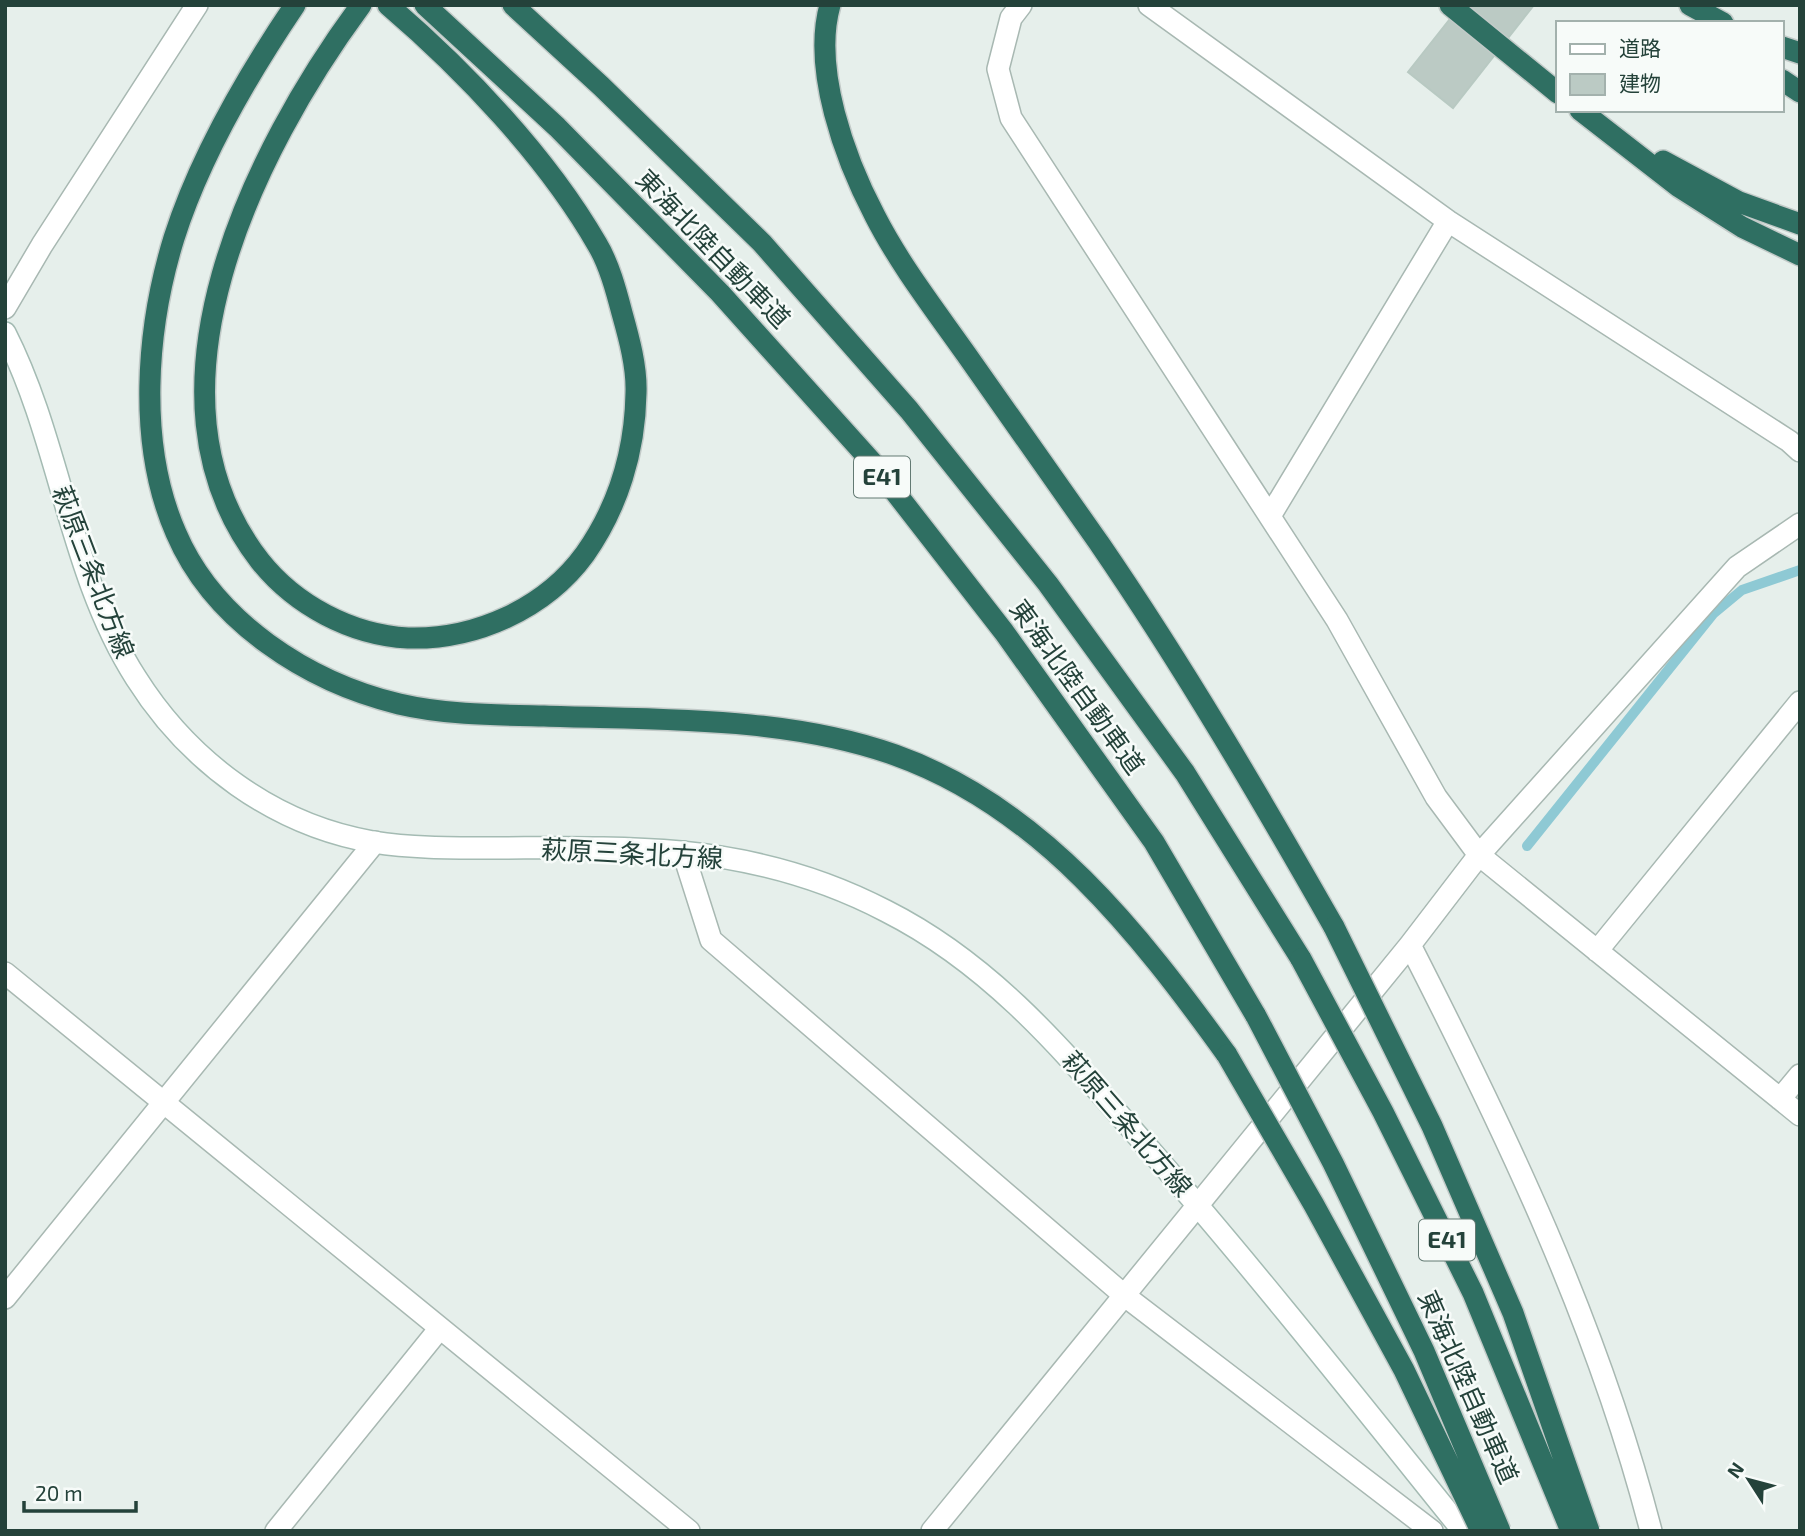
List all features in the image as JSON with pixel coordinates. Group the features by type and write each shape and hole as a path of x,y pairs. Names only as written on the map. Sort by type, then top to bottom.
{"highway":[{"path":"295,5 251,72 208,154 174,239 155,325 148,399 156,472 176,534 203,580 241,622 284,655 335,683 400,704 465,714 646,719 759,727 832,737 894,754 956,780 1012,817 1062,859 1114,911 1172,979 1227,1055 1314,1205 1404,1370 1482,1531"},
{"path":"361,5 335,40 285,124 247,205 218,289 205,361 205,426 219,488 244,540 276,581 317,610 363,631 408,638 463,633 515,614 553,590 581,559 603,527 622,484 633,431 637,390 629,340 617,293 600,247 522,139 466,79 390,7"},
{"name":"東海北陸自動車道","path":"425,5 557,127 720,293 871,461 1004,632 1154,842 1256,1016 1333,1163 1424,1351 1500,1531"},
{"name":"東海北陸自動車道","path":"513,5 601,86 762,243 909,410 1048,584 1185,773 1301,959 1383,1112 1473,1293 1571,1531"},
{"path":"830,5 827,16 826,76 843,145 875,216 915,282 1100,545 1178,664 1256,790 1334,927 1432,1126 1513,1313 1589,1531"},
{"path":"1450,5 1556,91"},
{"path":"1688,5 1706,21"},
{"path":"1688,5 1719,21"},
{"path":"1784,81 1800,92"},
{"path":"1586,115 1739,202 1800,223"},
{"path":"1586,115 1679,187 1742,227 1800,255"}],"street":[{"path":"5,308 42,244 197,5"},
{"path":"1021,5 1011,18 998,69 1011,118 1337,620 1436,797 1479,855 1800,1115"},
{"path":"1149,5 1448,221 1777,433 1800,451"},
{"path":"1270,516 1448,221"},
{"name":"萩原三条北方線","path":"5,333 31,394 109,628 133,674 161,715 197,754 238,786 282,813 325,831 375,842 443,848 630,849 731,858 785,869 843,890 891,913 978,969 1021,1007 1067,1056 1197,1205 1463,1531"},
{"path":"932,1531 1410,946 1479,855 1737,567 1800,524"},
{"path":"1597,951 1800,702"},
{"path":"5,1297 375,842"},
{"path":"683,852 711,940 1125,1296 1432,1531"},
{"path":"1410,946 1478,1078 1525,1178 1616,1406 1651,1531"},
{"path":"5,973 689,1531"},
{"path":"1780,1099 1800,1075"},
{"path":"276,1531 440,1328"},
{"name":"萩原三条北方線","path":"1397,1449 1444,1531"}],"building":[{"path":"1461,5 1534,5 1453,108 1408,72"}],"waterway":[{"path":"1527,846 1713,614 1742,590 1800,570"}]}
